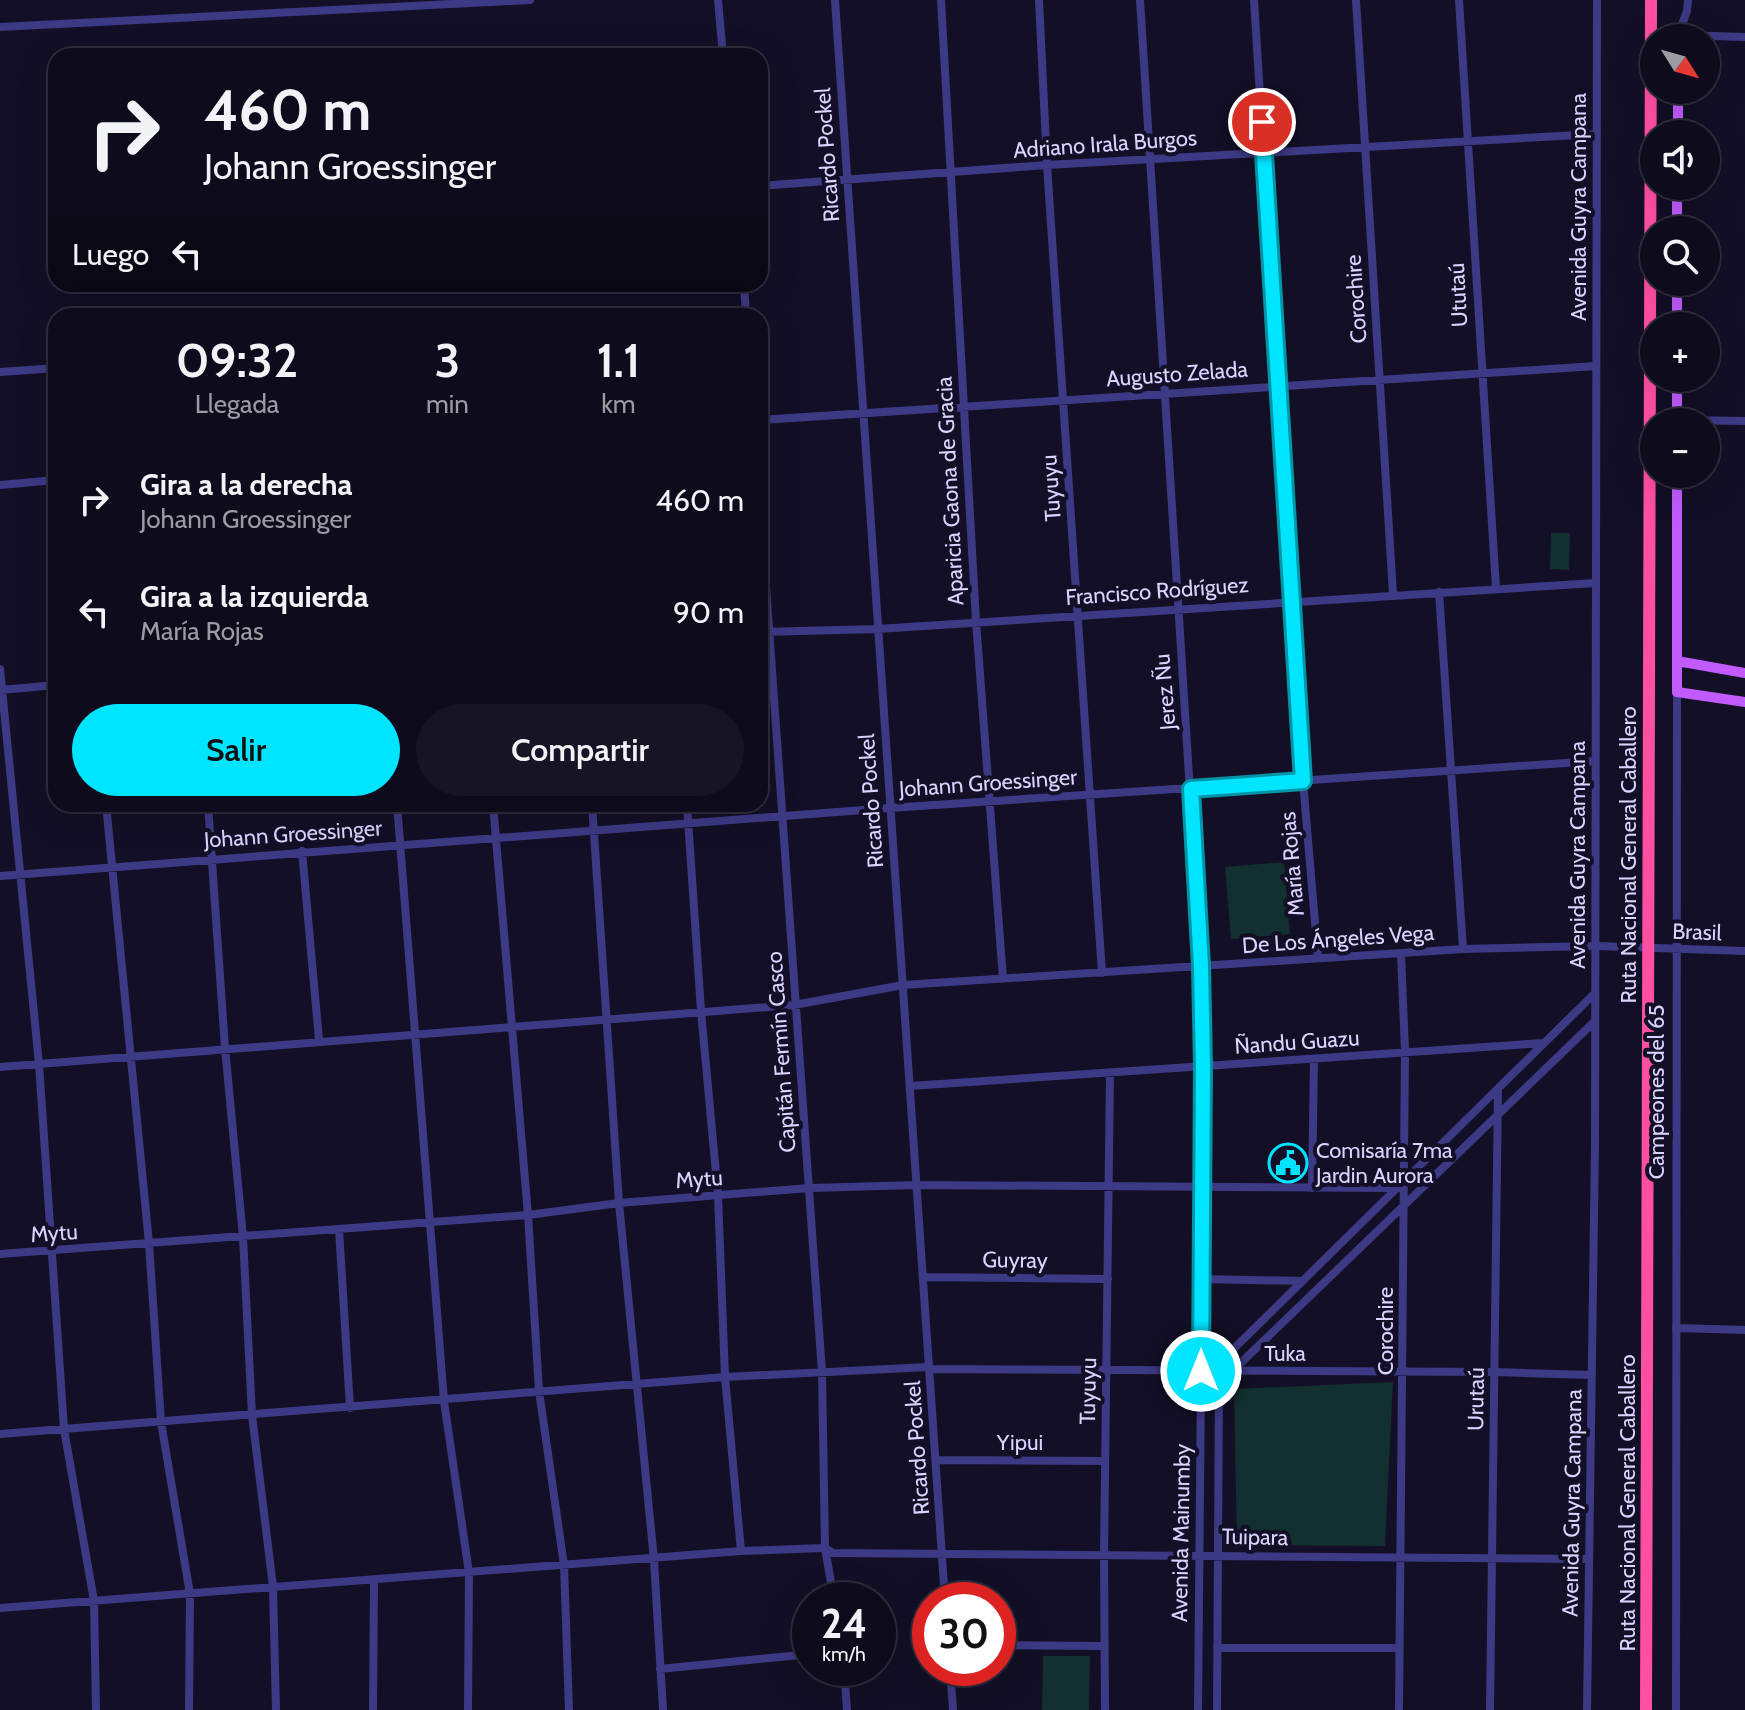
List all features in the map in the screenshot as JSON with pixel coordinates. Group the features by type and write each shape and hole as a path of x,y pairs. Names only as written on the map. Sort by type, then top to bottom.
{"highway":[{"name":"Ruta Nacional General Caballero","path":"1650,24 1651,0"},
{"name":"Ruta Nacional General Caballero","path":"1646,1710 1650,104"}],"main road":[{"name":"Campeones del 65","path":"1677,488 1677,692"},
{"path":"1677,661 1745,673"},
{"path":"1677,692 1745,702"}],"street":[{"path":"0,27 530,0"},
{"path":"718,0 722,48"},
{"name":"Ricardo Pockel","path":"835,0 944,1582"},
{"name":"Aparicia Gaona de Gracia","path":"941,0 976,621 1003,979"},
{"name":"Tuyuyu","path":"1039,0 1047,165 1102,973"},
{"name":"Jerez Ñu","path":"1140,0 1201,966 1201,1381"},
{"name":"María Rojas","path":"1254,0 1303,781 1318,958"},
{"name":"Corochire","path":"1356,0 1393,594"},
{"name":"Ututaú","path":"1459,0 1496,588"},
{"name":"Avenida Guyra Campana","path":"1587,1710 1595,1021 1597,0"},
{"path":"1682,24 1688,0"},
{"path":"1720,37 1745,37"},
{"name":"Adriano Irala Burgos","path":"768,186 1047,165 1597,134"},
{"name":"Augusto Zelada","path":"768,419 1481,371 1596,366"},
{"path":"0,372 48,369"},
{"path":"1720,421 1745,421"},
{"path":"0,485 48,481"},
{"name":"Francisco Rodríguez","path":"768,631 877,629 1595,583"},
{"path":"1439,592 1463,949"},
{"name":"Capitán Fermín Casco","path":"768,660 784,816 794,1005 810,1188 822,1372 825,1548 831,1582"},
{"path":"0,669 39,1064 64,1429 94,1601 96,1710"},
{"path":"1,690 48,686"},
{"name":"Campeones del 65","path":"1676,1710 1677,692"},
{"name":"Johann Groessinger","path":"0,876 689,822 1595,761"},
{"path":"107,812 149,1243 161,1422 190,1594 189,1710"},
{"path":"209,812 225,1048 243,1237 252,1415 273,1587 276,1710"},
{"path":"398,812 444,1401 469,1573 468,1710"},
{"path":"493,812 528,1215 539,1391 564,1565 569,1710"},
{"path":"593,812 619,1203 654,1560 663,1710"},
{"path":"688,812 701,1011 718,1195 725,1377 741,1551"},
{"path":"302,851 319,1040"},
{"name":"De Los Ángeles Vega","path":"0,1067 794,1005 903,985 1463,949 1647,947"},
{"name":"Brasil","path":"1647,947 1745,951"},
{"name":"Corochire","path":"1399,1710 1403,1372 1401,1186 1405,1051 1401,953"},
{"path":"1201,1381 1595,993"},
{"name":"Avenida Mainumby","path":"1217,1710 1219,1384 1595,1021"},
{"name":"Ñandu Guazu","path":"910,1086 1544,1043"},
{"path":"1312,1188 1314,1059"},
{"name":"Tuyuyu","path":"1105,1710 1110,1073"},
{"name":"Urutaú","path":"1490,1710 1498,1089"},
{"name":"Mytu","path":"0,1254 528,1215 619,1203 810,1188 916,1185 1401,1186"},
{"path":"339,1229 350,1408"},
{"name":"Guyray","path":"923,1277 1108,1279"},
{"path":"1201,1279 1302,1281"},
{"path":"1676,1328 1745,1330"},
{"name":"Tuka","path":"0,1434 725,1377 929,1368 1592,1375"},
{"name":"Avenida Mainumby","path":"1198,1710 1197,1554 1201,1381"},
{"name":"Yipui","path":"936,1460 1105,1461"},
{"name":"Tuipara","path":"0,1608 741,1551 825,1548 833,1553 1589,1559"},
{"path":"373,1710 374,1580"},
{"path":"1016,1645 1104,1646"},
{"path":"1217,1648 1399,1648"},
{"path":"660,1669 792,1656"},
{"path":"845,1686 847,1710"},
{"path":"951,1686 953,1710"}],"green space":[{"path":"1551,533 1570,533 1569,570 1550,569"},
{"path":"1284,862 1290,934 1231,939 1225,867"},
{"path":"1393,1382 1385,1546 1237,1545 1234,1389"},
{"path":"1043,1656 1090,1656 1089,1710 1042,1710"}],"place":[{"name":"Comisaría 7ma Jardin Aurora","path":"1288,1163"}],"route":[{"path":"1201,1371 1203,1066 1191,789 1303,781 1262,122"}]}
